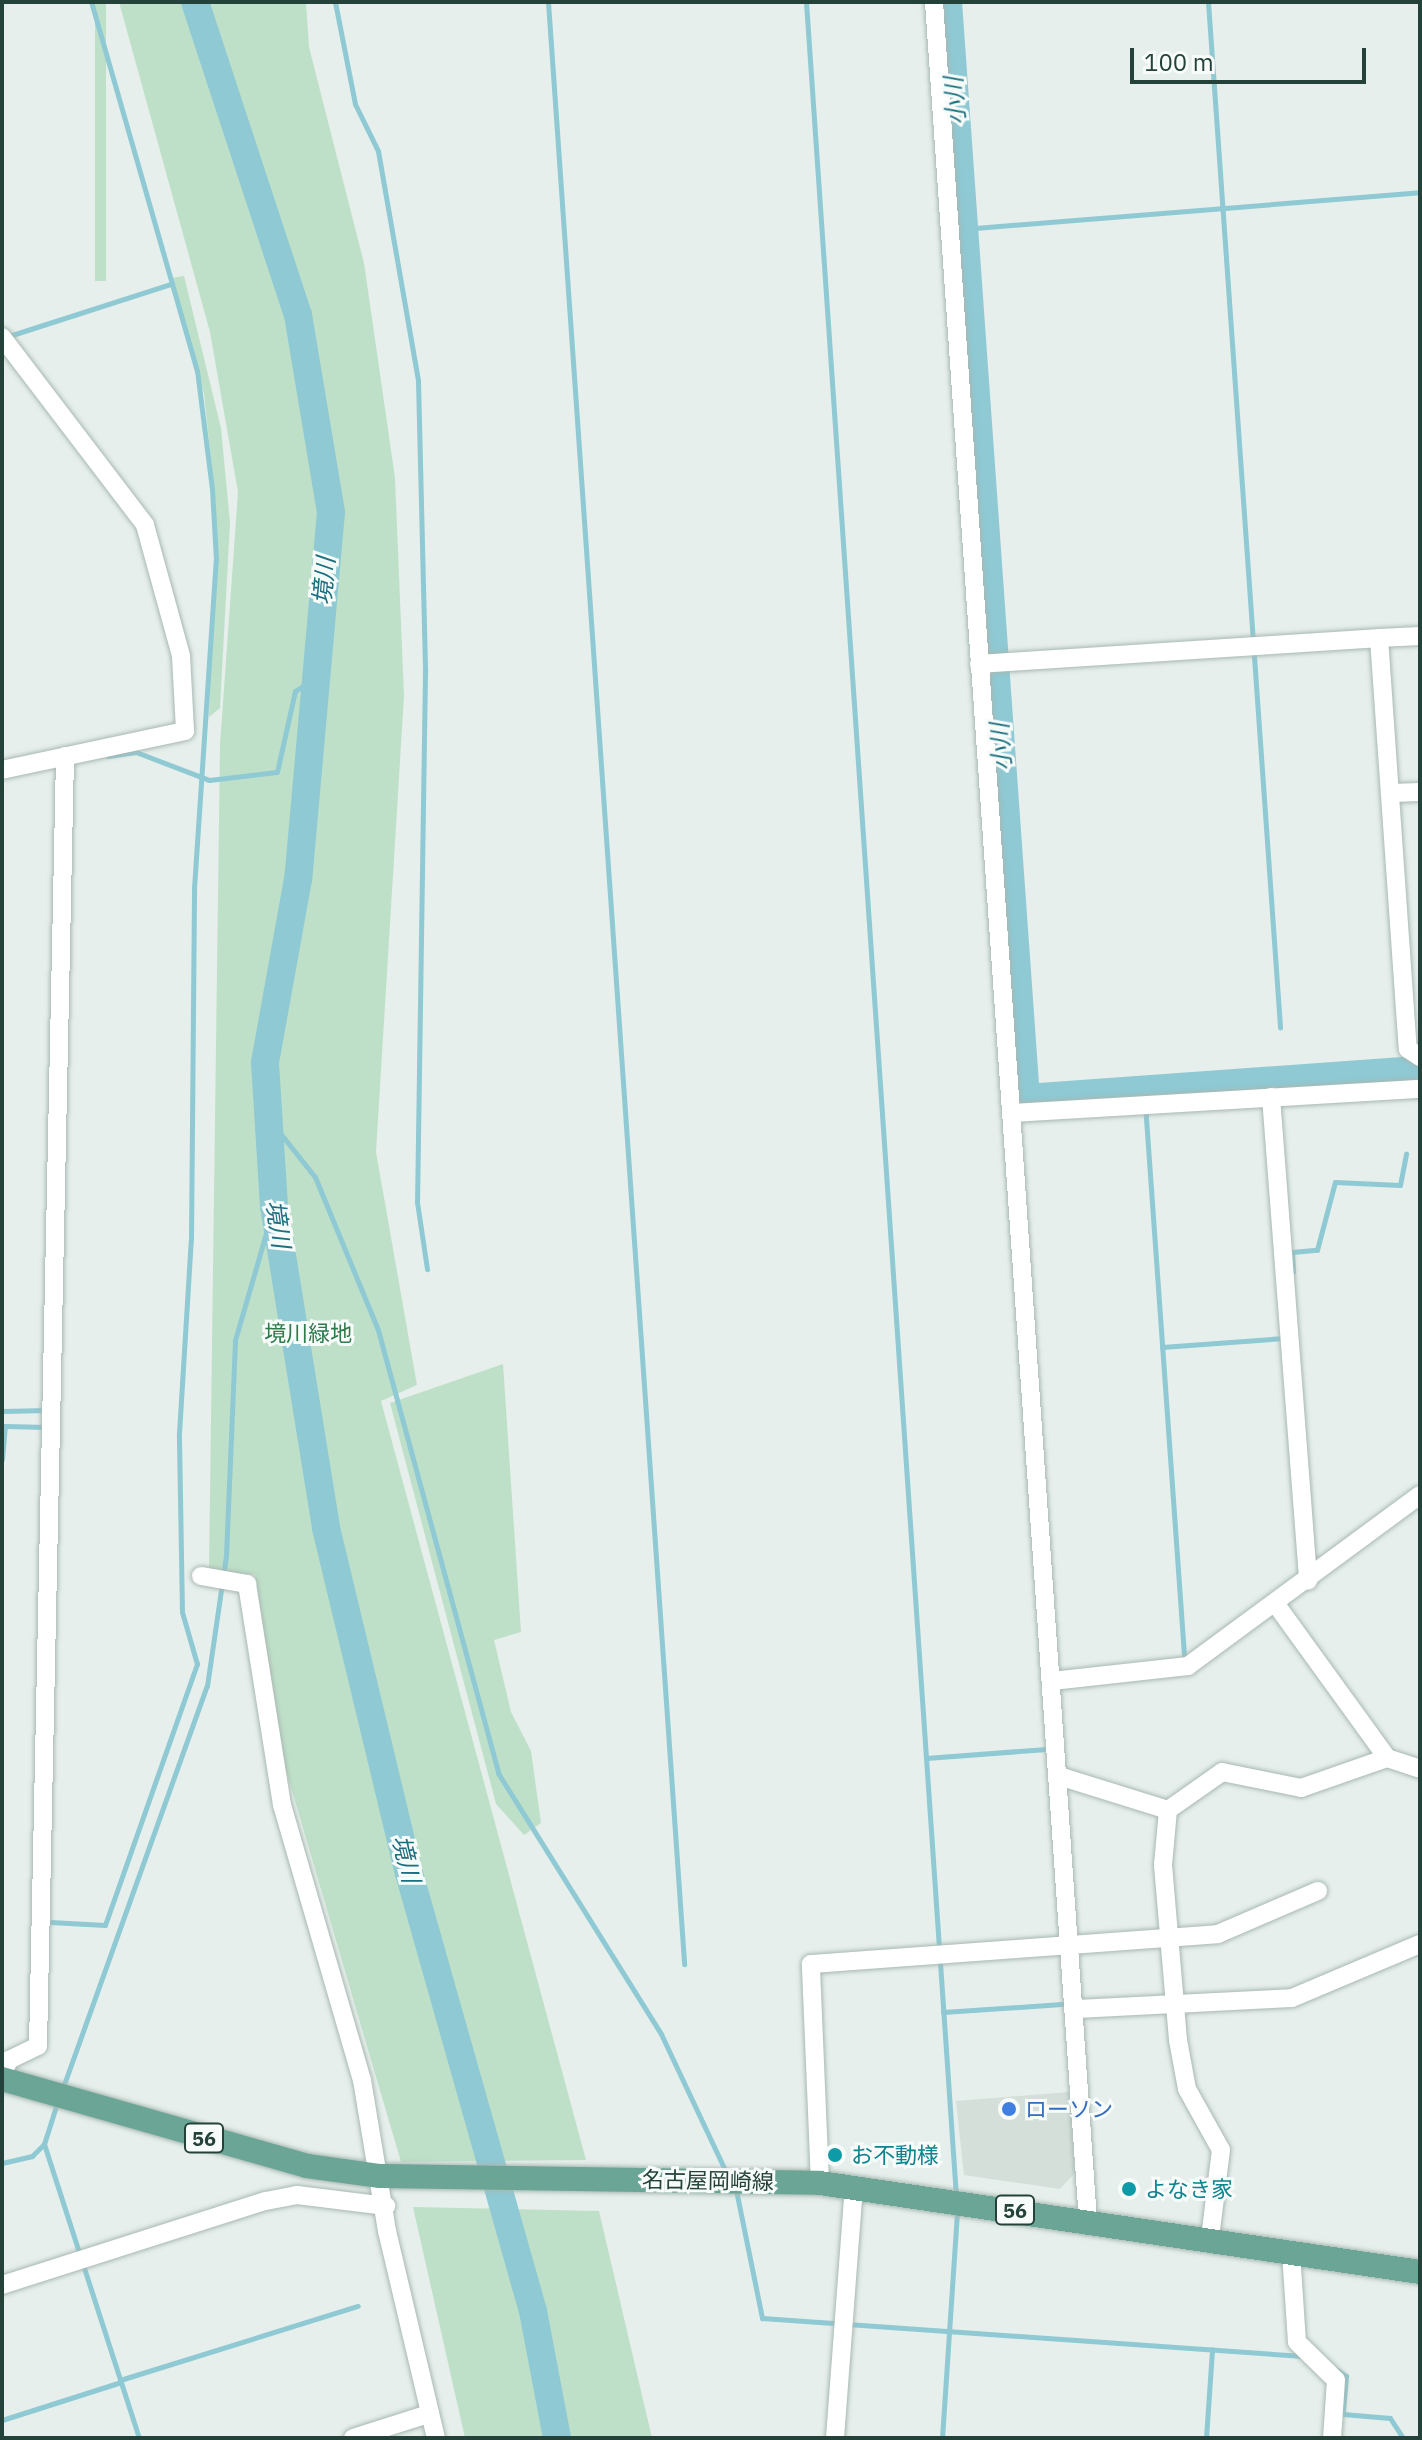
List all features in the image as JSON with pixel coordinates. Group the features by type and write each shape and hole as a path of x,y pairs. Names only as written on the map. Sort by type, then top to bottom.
{"main road":[{"name":"名古屋岡崎線","path":"2,2076 307,2166 409,2180 820,2183 1210,2238 1420,2272"}],"street":[{"path":"934,2 1072,1945 1088,2221"},
{"path":"2,337 145,525 181,656 185,731 2,770"},
{"path":"979,664 1420,636"},
{"path":"1379,638 1408,1049 1420,1057"},
{"path":"2,2076 9,2060 38,2046 65,756"},
{"path":"1391,793 1420,792"},
{"path":"1013,1113 1420,1089"},
{"path":"1271,1097 1308,1581"},
{"path":"1052,1681 1188,1666 1308,1581 1420,1495"},
{"path":"204,1578 247,1584 282,1805 362,2080 428,2414 436,2438"},
{"path":"1275,1603 1387,1758 1420,1769"},
{"path":"1210,2238 1221,2150 1187,2089 1175,2003 1161,1836 1168,1810 1222,1772 1301,1788 1387,1758"},
{"path":"1059,1776 1168,1810"},
{"path":"820,2183 811,1964 1169,1940 1241,1928 1318,1891"},
{"path":"1076,2009 1292,1998 1420,1944"},
{"path":"835,2438 854,2188"},
{"path":"2,2285 266,2201 297,2195 386,2206"},
{"path":"1291,2252 1297,2342 1336,2380 1332,2438"},
{"path":"353,2438 428,2414"}],"shaded area":[{"path":"1069,2092 1075,2173 1060,2189 964,2175 956,2101"}],"green space":[{"path":"95,2 106,2 106,281 95,281"},
{"name":"境川緑地","path":"119,2 306,2 309,47 364,263 395,478 404,696 376,1152 417,1385 381,1401 586,2160 401,2162 286,1770 255,1575 209,1569 220,745 238,492 210,332"},
{"path":"184,276 221,428 230,523 220,708 209,717 216,507 204,394 171,278"},
{"path":"503,1364 521,1632 494,1640 511,1712 531,1751 541,1823 524,1835 496,1804 390,1403"},
{"path":"413,2207 599,2211 652,2438 465,2438"}],"waterway":[{"path":"50,1922 105,1925 197,1664 182,1612 179,1433 191,1239 194,888 216,560 212,489 197,371 91,2"},
{"name":"境川","path":"195,2 298,315 331,512 298,879 265,1063 274,1206 326,1528 409,1873 533,2311 557,2438"},
{"path":"335,2 355,104 378,151 418,381 425,672 417,1202 427,1269"},
{"path":"548,2 684,1964"},
{"path":"806,2 956,2196"},
{"name":"小川","path":"948,2 1026,1098 1420,1070"},
{"path":"1208,2 1280,1027"},
{"path":"963,229 1420,192"},
{"path":"12,335 171,284"},
{"path":"108,756 136,752 209,780 277,772 295,691 315,679"},
{"path":"1144,1090 1184,1655"},
{"path":"269,1119 315,1177 378,1330 498,1773 661,2034 727,2174"},
{"path":"1293,1272 1292,1252 1317,1250 1335,1182 1400,1185 1406,1154"},
{"path":"62,2090 207,1686 226,1556 235,1340 274,1206"},
{"path":"1162,1347 1285,1338"},
{"path":"2,1411 48,1410"},
{"path":"2,1459 5,1426 47,1427"},
{"path":"926,1758 1047,1749"},
{"path":"943,2012 1062,2004"},
{"path":"2,2163 32,2156 44,2144 57,2103"},
{"path":"44,2144 139,2438"},
{"path":"736,2190 762,2318 1303,2356"},
{"path":"942,2438 957,2210"},
{"path":"120,2380 358,2306"},
{"path":"1206,2438 1212,2349"},
{"path":"1337,2370 1346,2376 1343,2414 1390,2418 1403,2438"},
{"path":"2,2420 121,2382"}],"place":[{"name":"ローソン","path":"1009,2109"},
{"name":"お不動様","path":"835,2155"},
{"name":"よなき家","path":"1129,2189"}]}
